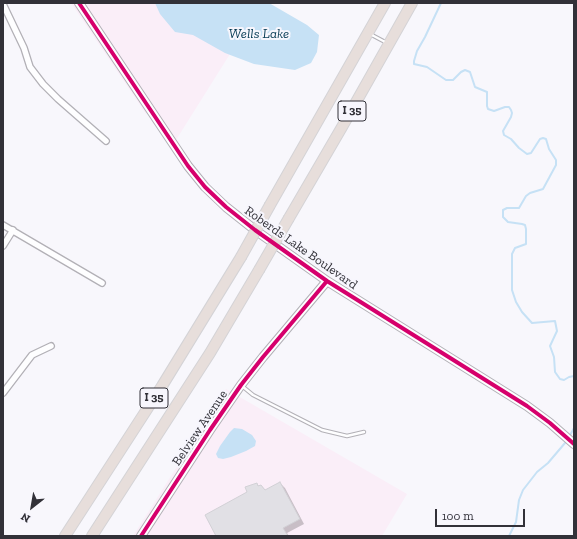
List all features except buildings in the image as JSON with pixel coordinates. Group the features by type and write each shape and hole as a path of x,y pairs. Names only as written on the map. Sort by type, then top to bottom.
{"highway":[{"name":"I 35","path":"65,536 166,380 241,257 385,3"},
{"name":"I 35","path":"92,536 202,365 290,218 412,3"}],"street":[{"name":"Roberds Lake Boulevard","path":"79,3 177,150 205,187 226,207 244,222 327,281 527,406 550,423 574,444"},
{"path":"3,4 24,48 30,67 43,84 58,99 106,141"},
{"path":"3,225 102,283"},
{"path":"3,246 13,230"},
{"name":"Belview Avenue","path":"141,536 241,385 327,281"},
{"path":"3,393 32,355 52,346"}],"lane":[{"path":"369,33 389,44"},
{"path":"241,385 253,395 322,430 347,436 364,432"}],"shaded area":[{"path":"71,3 192,3 235,46 176,140 155,109 146,114"},
{"path":"226,389 407,494 382,536 133,536"}],"water":[{"name":"Wells Lake","path":"155,3 269,3 307,25 319,35 317,52 311,63 295,70 254,64 225,53 193,35 175,32 160,14"},
{"path":"234,428 242,429 252,435 256,441 255,446 231,457 223,459 218,458 216,454 220,446"}],"waterway":[{"path":"441,3 417,51 414,64 427,67 446,80 453,80 465,70 470,72 475,87 487,92 488,109 494,111 509,107 511,110 511,117 503,131 504,135 511,139 527,154 531,153 540,139 546,139 549,149 556,160 556,165 543,189 530,193 526,196 519,208 507,208 503,210 503,217 508,222 525,225 526,229 526,244 515,248 512,254 512,290 516,302 522,312 532,323 555,321 557,331 550,346 554,357 555,372 560,379 564,380 574,376"},
{"path":"569,437 574,428"},
{"path":"509,536 516,522 519,500 523,490 537,472 548,463 565,443"}],"cycle path":[{"path":"79,3 188,166 205,187 226,207 255,230 327,281 527,406 550,423 574,444"},
{"path":"141,536 241,385 327,281"}]}
